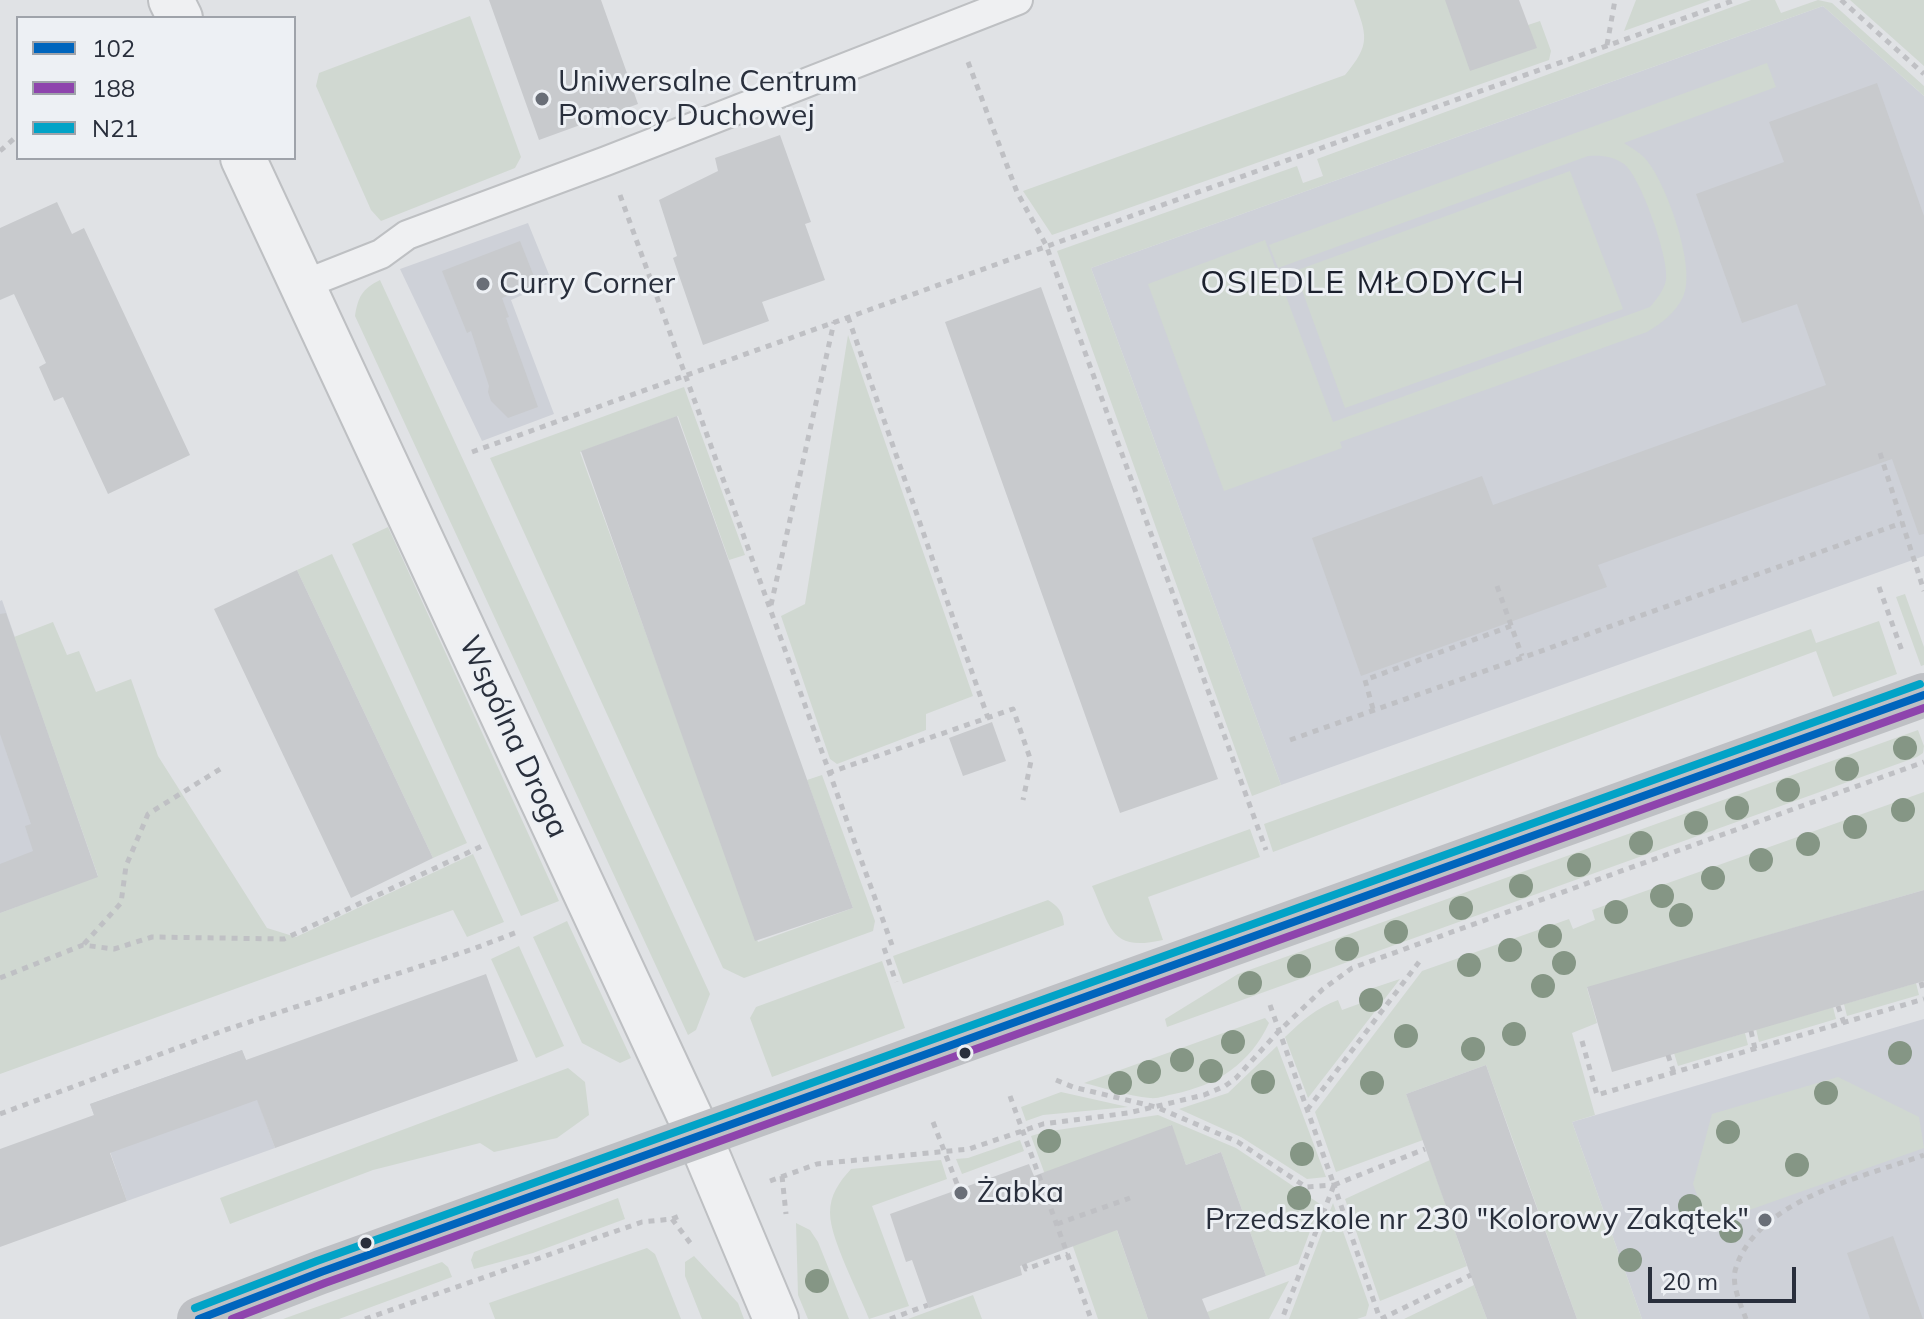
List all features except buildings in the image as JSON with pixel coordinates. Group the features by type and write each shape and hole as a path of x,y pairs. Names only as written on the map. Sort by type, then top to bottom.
{"street":[{"name":"Wspólna Droga","path":"244,160 699,1136 776,1319"},
{"path":"199,1319 1924,695"}],"lane":[{"path":"300,286 381,254 407,235 1018,0"}],"path":[{"path":"1607,45 1615,0"},
{"path":"472,452 1735,0"},
{"path":"1841,0 1924,74"},
{"path":"966,58 1017,192 1046,245 1266,850"},
{"path":"0,151 16,137"},
{"path":"606,161 892,945"},
{"path":"848,317 988,718"},
{"path":"771,607 834,321"},
{"path":"1880,453 1924,591"},
{"path":"1290,740 1902,523"},
{"path":"1497,586 1522,656"},
{"path":"1373,709 1365,680 1511,626"},
{"path":"828,773 1013,709 1031,761 1023,800"},
{"path":"365,1319 642,1222 672,1219 817,1164 969,1149 1043,1124 1156,1107 1204,1095 1236,1078 1323,989 1352,968 1924,762"},
{"path":"0,978 83,945 121,903 126,866 148,814 225,766"},
{"path":"83,945 114,949 152,937 284,939 482,846"},
{"path":"0,1114 225,1030 520,931"},
{"path":"884,948 896,982"},
{"path":"1307,1110 1419,962"},
{"path":"1582,1041 1597,1095 1844,1023 1924,996 1921,982"},
{"path":"1270,1005 1380,1319 1471,1275"},
{"path":"1838,1006 1844,1023"},
{"path":"1751,1031 1755,1049"},
{"path":"1668,1055 1674,1073"},
{"path":"1056,1080 1156,1107 1238,1142 1306,1187 1334,1185 1425,1149"},
{"path":"1010,1096 1091,1319"},
{"path":"933,1122 959,1189"},
{"path":"1746,1319 1736,1290 1735,1273 1754,1237 1773,1217 1794,1202 1924,1155"},
{"path":"1282,1319 1334,1185"},
{"path":"1057,1224 1130,1198"},
{"path":"1024,1264 1026,1269 1068,1254"},
{"path":"890,1319 928,1305"}],"shaded area":[{"path":"1354,0 1445,0 1528,25 1540,21 1551,51 1549,60 1052,235 1023,191 1345,75 1359,55 1364,39"},
{"path":"1636,0 1711,0 1624,31"},
{"path":"1751,0 1775,0 1781,13 1818,0 1832,3 1924,86 1924,96 1823,6 1091,268 1281,785 1252,796 1057,251 1297,166 1303,183 1323,176 1317,159"},
{"path":"1850,0 1924,0 1924,66"},
{"path":"1823,6 1924,96 1924,556 1281,785 1091,268"},
{"path":"470,16 521,157 515,168 381,221 371,210 316,86 319,73"},
{"path":"1767,63 1776,87 1624,143 1643,156 1656,174 1671,208 1683,248 1686,284 1683,297 1663,321 1647,332 1340,442 1342,448 1224,491 1148,284 1265,240 1333,422 1650,307 1666,280 1663,255 1652,219 1638,184 1624,164 1607,157 1588,156 1278,268 1269,245"},
{"path":"1570,171 1623,309 1345,408 1295,271"},
{"path":"528,223 552,282 511,300 554,414 482,441 400,269"},
{"path":"380,280 710,994 696,1030 688,1035 355,316 362,294"},
{"path":"848,335 973,696 926,714 926,730 837,764 830,759 781,616 805,604"},
{"path":"684,387 745,555 729,560 678,416 580,452 758,942 853,908 807,780 822,775 875,921 873,931 744,978 723,968 490,458"},
{"path":"388,527 559,901 521,916 352,544"},
{"path":"332,554 467,843 433,858 297,570"},
{"path":"1905,594 1924,647 1924,665 1921,666 1896,597"},
{"path":"0,601 98,877 0,913"},
{"path":"1879,621 1897,674 1833,697 1816,651 1273,852 1264,824 1811,629 1816,643"},
{"path":"53,622 67,655 79,651 96,692 131,679 158,756 267,928 296,937 473,854 504,922 467,937 453,910 0,1074 0,913 98,876 14,637"},
{"path":"1918,730 1924,746 1923,753 1917,757 1167,1027 1165,1019 1238,974"},
{"path":"1924,792 1924,890 1587,988 1597,1023 1572,1033 1595,1115 1572,1122 1642,1319 1577,1319 1486,1065 1406,1094 1423,1140 1336,1172 1315,1112 1422,971 1569,919 1573,929 1595,920 1592,910"},
{"path":"1250,829 1260,857 1148,897 1163,940 1132,943 1122,939 1109,925 1092,886"},
{"path":"1048,900 1060,910 1064,925 903,984 893,956"},
{"path":"567,921 631,1058 620,1063 582,1043 533,937"},
{"path":"519,946 564,1046 536,1058 491,959"},
{"path":"882,961 905,1028 772,1077 750,1018 756,1007"},
{"path":"1400,979 1308,1098 1285,1037 1330,1003 1338,1000 1342,1010 1364,1002 1361,992"},
{"path":"1916,983 1919,995 1847,1016 1844,1004"},
{"path":"1833,1007 1836,1019 1759,1042 1756,1029"},
{"path":"1265,1018 1269,1023 1242,1061 1204,1085 1153,1098 1084,1083"},
{"name":"Przedszkole nr 230 \"Kolorowy Zakątek\"","path":"1924,1019 1924,1319 1642,1319 1572,1122"},
{"path":"1745,1033 1748,1045 1678,1066 1674,1053"},
{"path":"1277,1046 1326,1177 1307,1179 1241,1137 1179,1109 1228,1093"},
{"path":"242,1050 275,1148 127,1201 97,1114 94,1115 90,1104"},
{"path":"568,1068 585,1082 589,1115 557,1138 494,1152 480,1143 373,1170 230,1224 220,1198"},
{"path":"1838,1077 1919,1117 1924,1148 1707,1225 1693,1184 1712,1114"},
{"path":"1061,1092 1128,1107 1043,1115 1026,1121 1021,1107"},
{"path":"1158,1115 1236,1148 1320,1204 1298,1264 1266,1276 1221,1152 1186,1165 1171,1125 1060,1216 1031,1136"},
{"path":"1020,1140 1024,1151 962,1174 956,1159 968,1158"},
{"path":"941,1160 947,1179 872,1206 909,1306 869,1319 831,1224 833,1195 851,1169"},
{"path":"1430,1160 1467,1266 1380,1301 1345,1199"},
{"path":"618,1198 625,1219 533,1253 474,1269 471,1260 474,1252"},
{"path":"1333,1203 1369,1305 1366,1316 1357,1319 1289,1319"},
{"path":"1113,1219 1148,1319 1098,1319 1069,1235"},
{"path":"796,1223 810,1230 818,1242 849,1319 808,1319 798,1295"},
{"path":"647,1248 655,1254 681,1319 495,1319 489,1303"},
{"path":"694,1256 738,1303 744,1319 702,1319 685,1276 685,1262"},
{"path":"442,1262 452,1277 339,1319 283,1319"},
{"path":"1289,1281 1269,1319 1206,1319 1207,1312"},
{"path":"1474,1285 1487,1319 1404,1319"},
{"path":"973,1295 982,1319 908,1319"}],"transit line":[{"name":"N21","path":"195,1308 317,1261 1920,684"},
{"name":"102","path":"199,1319 321,1272 1924,695"},
{"name":"188","path":"232,1319 1924,708"}],"place":[{"name":"Uniwersalne Centrum Pomocy Duchowej","path":"542,99"},
{"name":"Curry Corner","path":"483,284"},
{"name":"Żabka","path":"961,1193"},
{"name":"Przedszkole nr 230 \"Kolorowy Zakątek\"","path":"1765,1220"}],"district":[{"name":"OSIEDLE MŁODYCH","path":"1363,283"}]}
